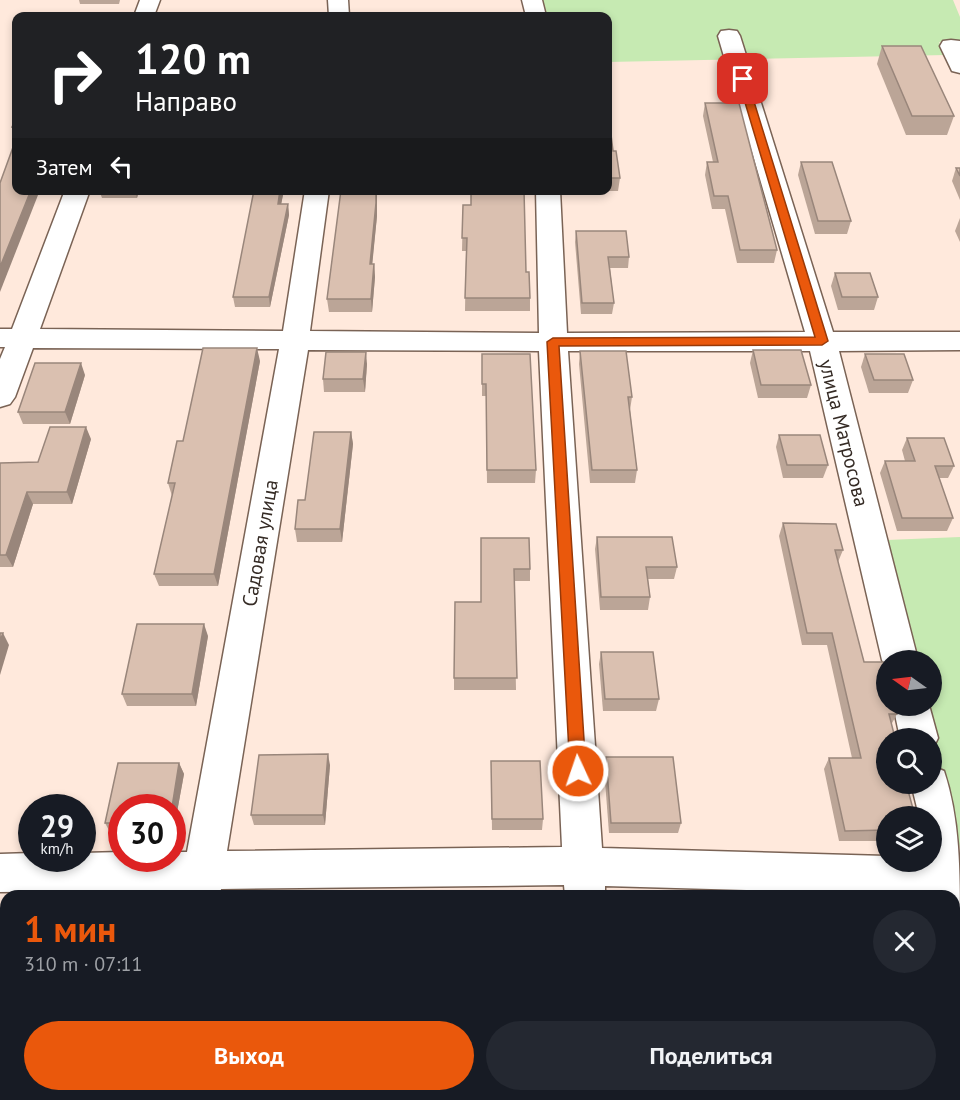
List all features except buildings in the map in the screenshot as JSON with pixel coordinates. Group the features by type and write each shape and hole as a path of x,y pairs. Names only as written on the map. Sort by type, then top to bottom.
{"street":[{"name":"улица Матросова","path":"729,36 822,341 898,650"},
{"path":"0,397 11,338 76,195"},
{"name":"Садовая улица","path":"201,884 295,341 316,195"},
{"path":"548,195 553,342 584,881"},
{"path":"11,338 553,342 960,341"},
{"path":"0,873 201,884 584,881 958,886 933,794"}],"green space":[{"path":"539,0 953,0 960,17 960,42 939,42 946,55 612,62 612,12 543,12"},
{"path":"960,537 960,848 942,772 942,728 931,728 929,716 942,716 942,650 913,650 887,540"}],"route":[{"path":"578,771 553,342 822,341 743,79"}]}
